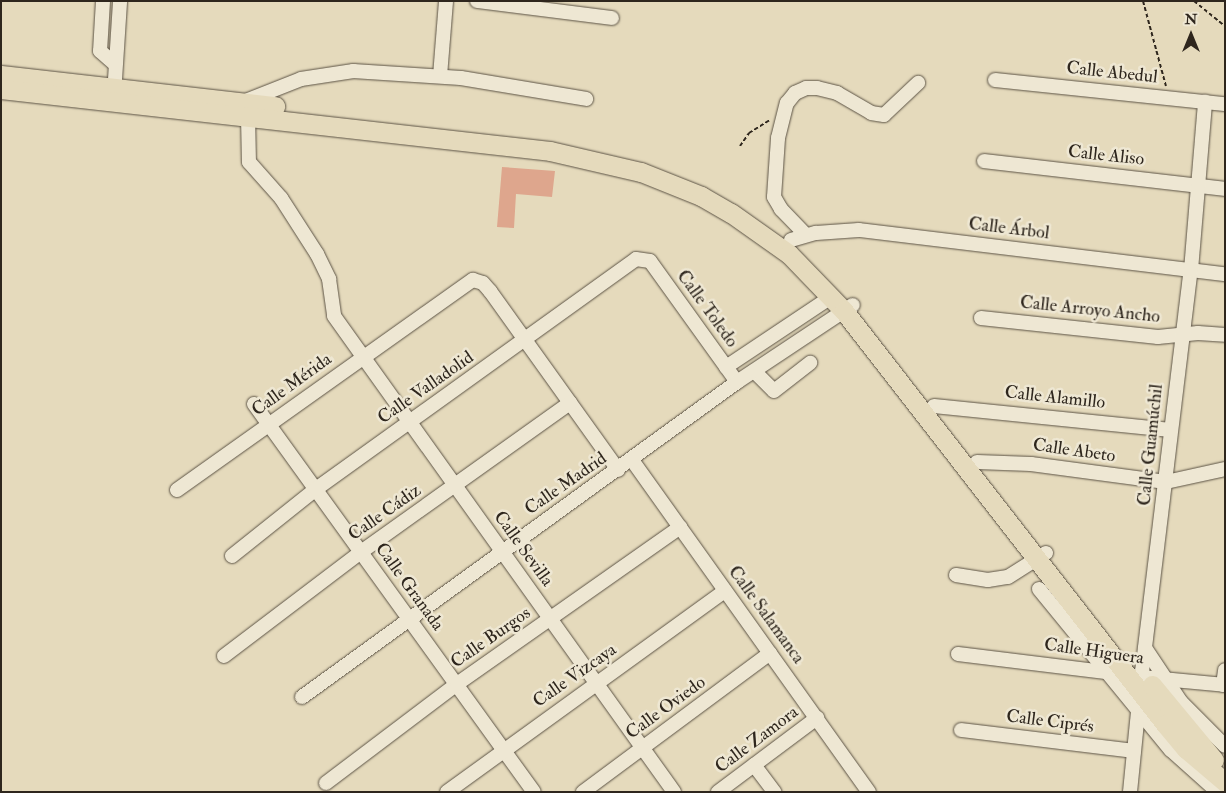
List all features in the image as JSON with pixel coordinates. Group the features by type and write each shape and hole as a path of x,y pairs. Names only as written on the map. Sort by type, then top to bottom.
{"main road":[{"path":"1,75 114,97"},
{"path":"1,89 114,97 508,134 626,154 705,185 798,237 849,308 1042,556 1219,776"},
{"path":"245,110 550,151 641,172 701,196 754,227 794,259 831,297 849,308 934,406 977,462 1042,556"}],"street":[{"path":"104,1 100,51 115,64"},
{"path":"114,97 120,1"},
{"path":"440,76 446,1"},
{"path":"477,1 612,18"},
{"path":"245,110 301,79 335,72 440,76 586,99"},
{"name":"Calle Abedul","path":"995,80 1225,104"},
{"path":"798,237 774,197 774,168 781,116 795,93 806,88 836,93 871,113 884,115 918,83"},
{"name":"Calle Guamúchil","path":"1130,792 1140,678 1191,270 1204,102"},
{"name":"Calle Sevilla","path":"245,110 250,162 281,198 317,254 329,279 332,311 342,327 674,792"},
{"name":"Calle Aliso","path":"984,161 1225,189"},
{"name":"Calle Árbol","path":"798,237 838,230 859,230 1225,274"},
{"name":"Calle Valladolid","path":"232,556 316,489 409,422 526,340 632,262 646,258"},
{"name":"Calle Toledo","path":"646,258 737,382"},
{"name":"Calle Mérida","path":"177,490 473,280 482,283 490,291 526,340"},
{"path":"726,367 831,297"},
{"name":"Calle Madrid","path":"302,697 632,460 737,382 849,308"},
{"name":"Calle Arroyo Ancho","path":"981,318 1140,336 1225,336"},
{"path":"526,340 618,470"},
{"path":"754,371 774,391 810,363"},
{"name":"Calle Cádiz","path":"224,656 361,552 455,487 570,403"},
{"name":"Calle Granada","path":"254,404 534,792"},
{"name":"Calle Alamillo","path":"934,406 1171,430"},
{"name":"Calle Salamanca","path":"632,460 870,792"},
{"name":"Calle Abeto","path":"977,462 1031,464 1166,482 1225,469"},
{"name":"Calle Burgos","path":"326,783 457,684 680,527"},
{"path":"956,575 997,579 1018,572 1042,556"},
{"path":"1039,589 1109,672 1171,750 1219,776"},
{"name":"Calle Vizcaya","path":"447,792 725,591"},
{"path":"1145,648 1195,719 1219,776"},
{"name":"Calle Oviedo","path":"584,792 770,653"},
{"name":"Calle Higuera","path":"958,654 1109,672 1140,678 1224,685"},
{"path":"1224,685 1225,670"},
{"name":"Calle Zamora","path":"718,792 817,718"},
{"name":"Calle Ciprés","path":"961,730 1134,751"},
{"path":"754,765 774,792"}],"path":[{"path":"1143,1 1170,98"},
{"path":"1194,1 1225,26"},
{"path":"740,146 749,133 781,116"}],"building":[{"path":"502,167 555,171 552,197 516,194 514,228 497,227"}]}
